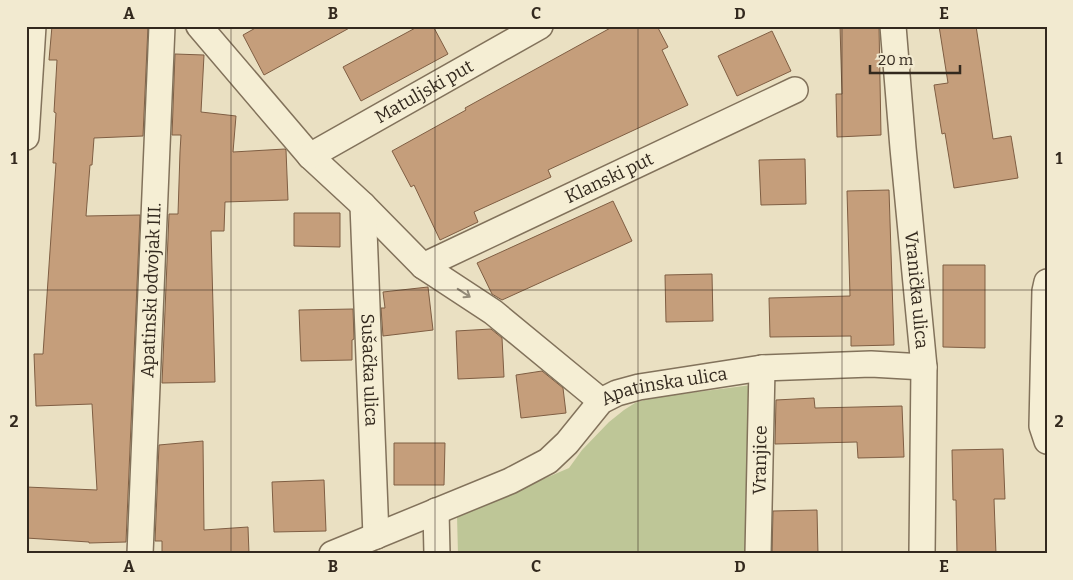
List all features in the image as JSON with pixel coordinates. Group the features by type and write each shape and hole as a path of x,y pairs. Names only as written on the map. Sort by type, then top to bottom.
{"street":[{"path":"26,138 33,26"},
{"name":"Apatinski odvojak III.","path":"140,554 162,26"},
{"name":"Matuljski put","path":"310,156 540,26"},
{"name":"Vranička ulica","path":"893,26 924,367 922,554"},
{"path":"200,27 310,156 363,205 423,266 493,312 601,401"},
{"name":"Klanski put","path":"423,266 795,90"},
{"name":"Sušačka ulica","path":"363,205 376,536"},
{"path":"1047,282 1045,291 1042,426 1047,441"},
{"name":"Apatinska ulica","path":"332,554 510,481 548,461 567,442 601,401 617,393 639,387 762,368 871,364 924,367"},
{"name":"Vranjice","path":"758,554 762,368"},
{"path":"436,511 437,554"}],"green space":[{"path":"752,385 750,554 458,554 457,516 569,468 582,450 609,422 635,403 650,398"}],"building":[{"path":"52,26 148,26 143,136 94,138 86,216 140,215 126,542 89,543 26,538 26,487 97,490 92,404 36,406 34,354 43,354 56,163 53,163 57,60 49,60"},
{"path":"259,26 353,26 264,75 243,35"},
{"path":"419,26 433,26 448,54 361,101 343,67"},
{"path":"614,26 657,26 668,47 662,50 688,105 548,170 551,177 474,212 478,222 440,240 414,185 411,187 392,151 466,110 465,108"},
{"path":"840,26 879,26 881,135 837,137 836,94 842,94"},
{"path":"939,26 976,26 993,139 1011,136 1018,178 954,188 945,133 942,134 934,85 948,83"},
{"path":"772,31 791,71 737,96 718,56"},
{"path":"175,54 204,55 201,112 236,116 233,152 286,150 288,200 225,202 224,231 211,231 215,382 162,383 169,214 178,214 181,135 172,135"},
{"path":"805,159 806,204 761,205 759,160"},
{"path":"889,190 894,345 851,346 851,336 770,337 769,298 850,296 847,191"},
{"path":"613,201 632,241 502,300 492,294 477,263"},
{"path":"294,213 340,213 340,247 294,246"},
{"path":"943,265 985,265 985,348 943,347"},
{"path":"712,274 713,321 666,322 665,275"},
{"path":"428,287 433,330 383,336 381,308 385,308 383,292"},
{"path":"353,309 354,339 352,340 352,360 301,361 299,310"},
{"path":"491,329 502,338 504,377 458,379 456,331"},
{"path":"542,371 563,388 566,413 521,418 516,375"},
{"path":"814,398 815,408 902,406 904,457 858,458 857,442 775,444 776,400"},
{"path":"203,441 204,530 248,527 249,554 162,554 162,541 155,541 159,445"},
{"path":"394,443 445,443 444,485 394,485"},
{"path":"1003,449 1005,499 994,499 996,554 957,554 956,500 953,500 952,450"},
{"path":"324,480 326,531 274,532 272,482"},
{"path":"817,510 818,554 772,554 773,511"}]}
